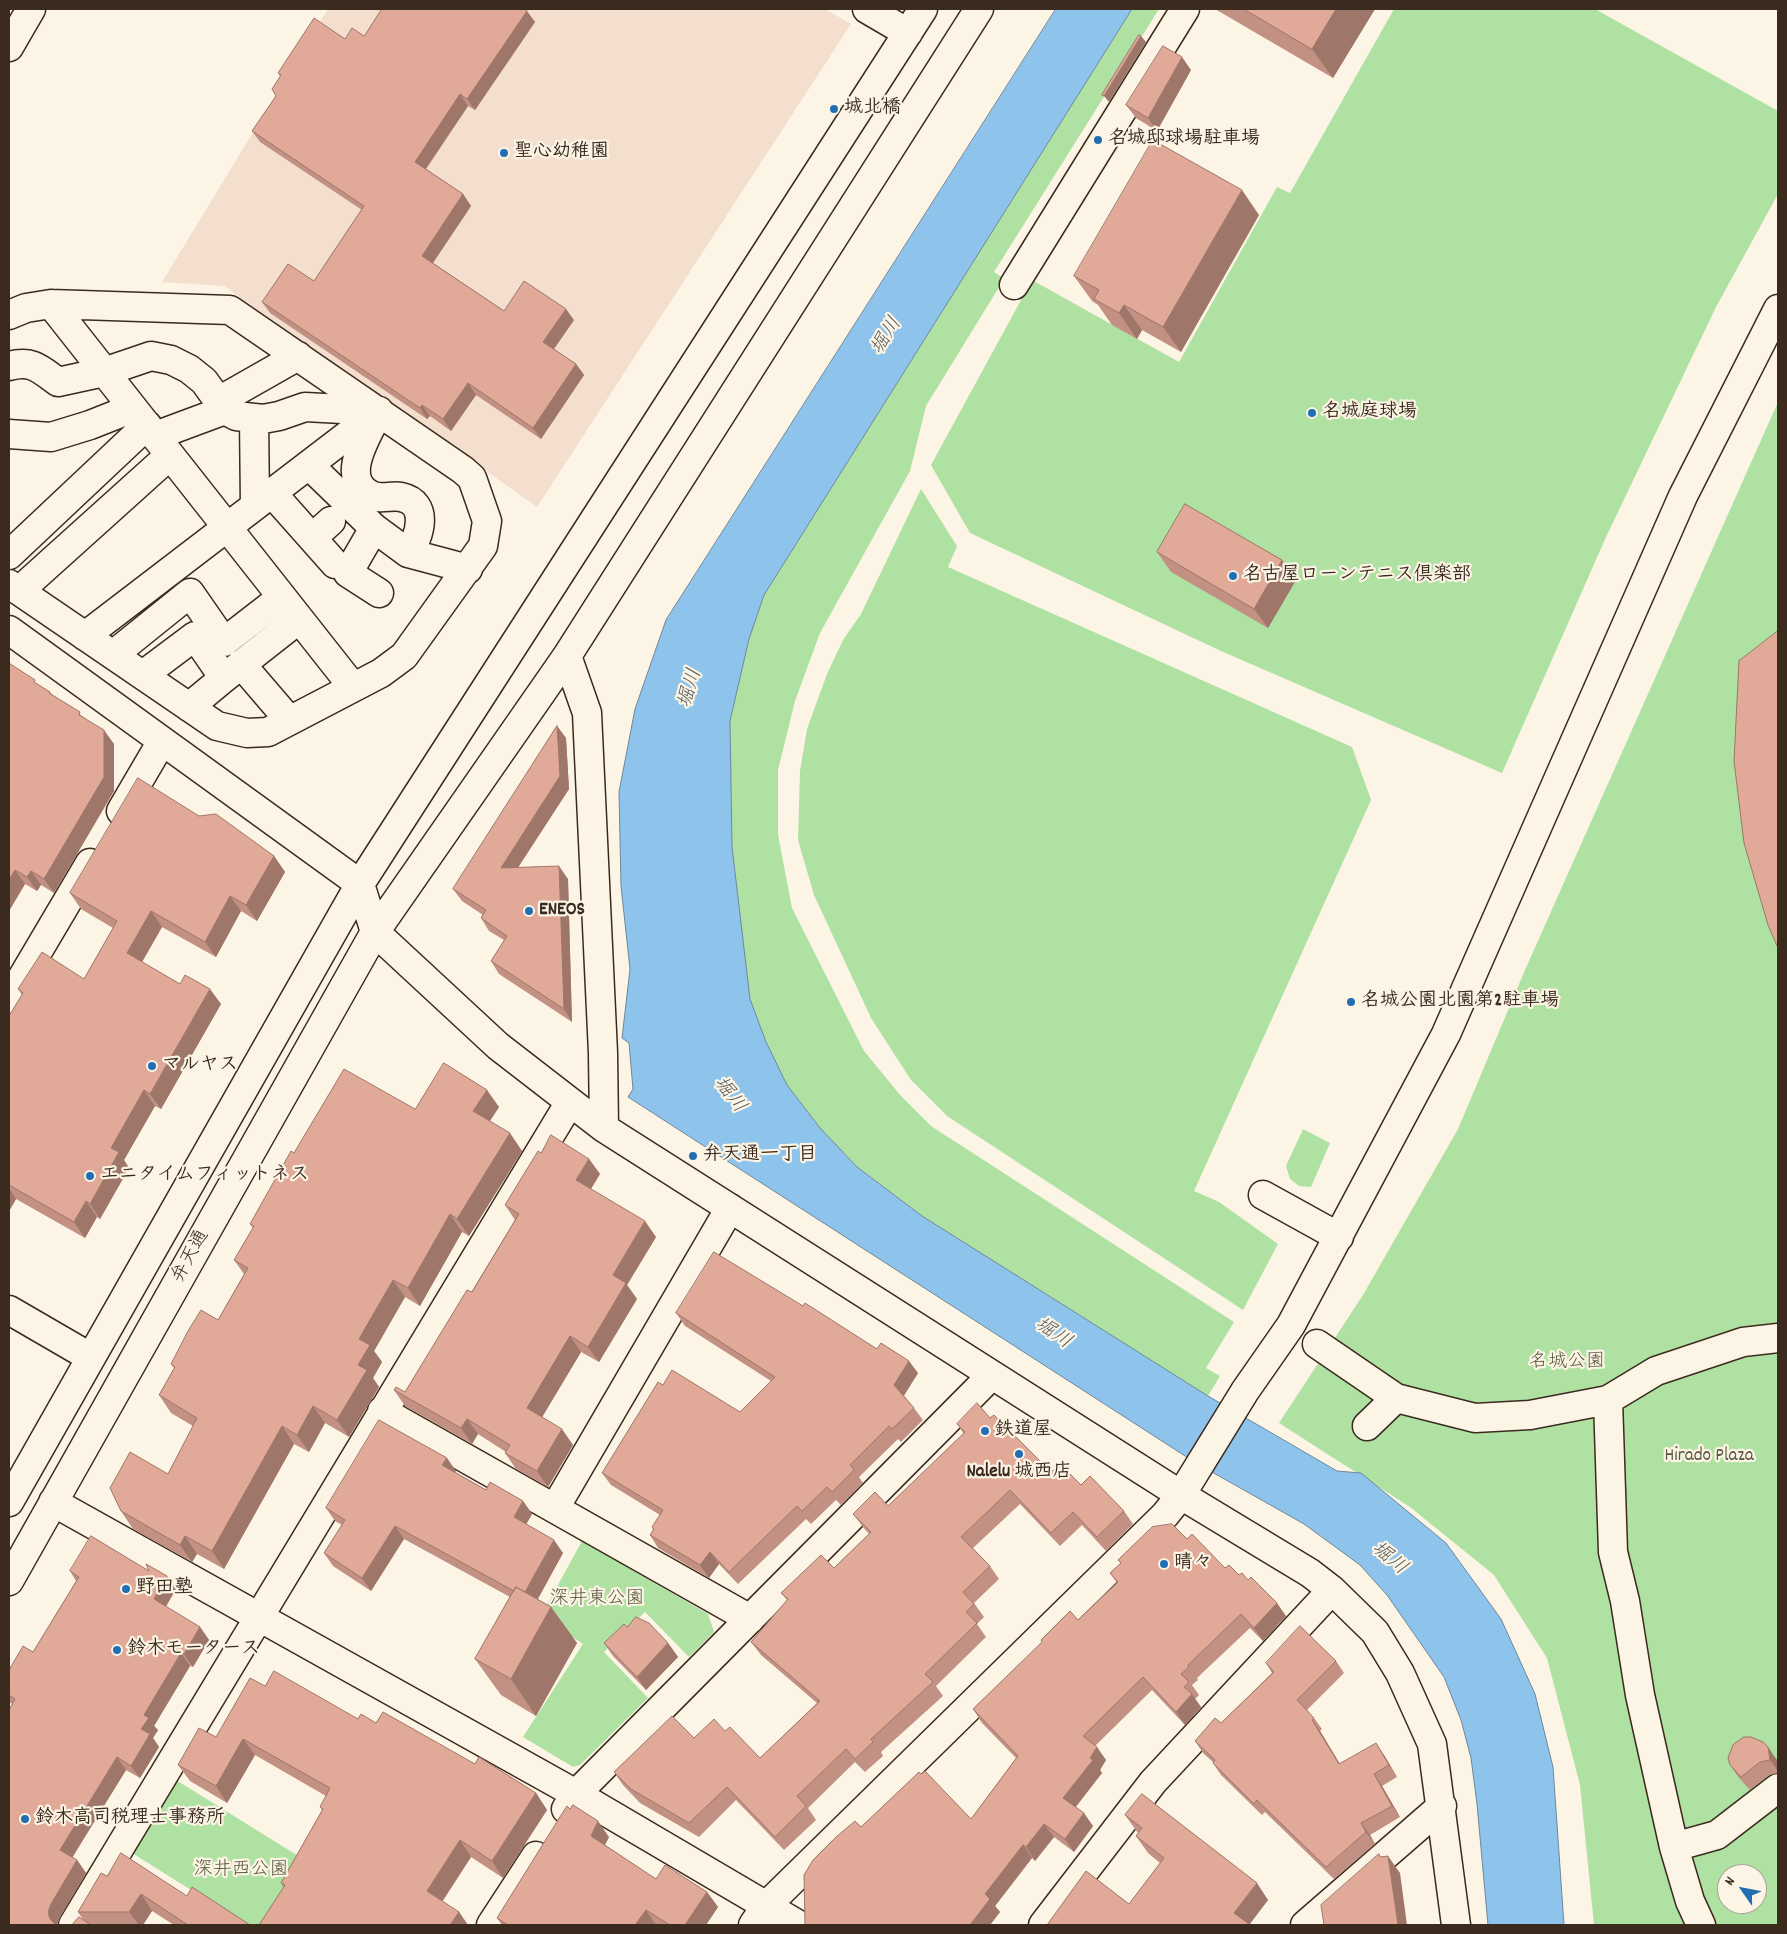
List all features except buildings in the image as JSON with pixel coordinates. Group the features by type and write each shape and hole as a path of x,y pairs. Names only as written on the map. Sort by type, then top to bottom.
{"street":[{"path":"9,47 31,9"},
{"path":"868,9 908,32"},
{"name":"弁天通","path":"9,1502 360,884 923,9"},
{"name":"弁天通","path":"9,1581 375,932 568,656 979,9"},
{"path":"1014,285 1185,9"},
{"path":"51,304 353,687"},
{"path":"9,315 26,308 51,304 230,310 448,458 472,478 487,521 483,546 404,656 381,673 268,732 247,733 218,726 14,588 151,431"},
{"path":"759,1915 1161,1519 1181,1495 1245,1392 1291,1325 1450,1026 1683,496 1778,308"},
{"path":"9,366 26,363 41,369 58,382 104,372 151,356 171,360 204,381 221,406 236,416 254,418 279,416 305,407 379,411"},
{"path":"9,555 151,431 221,406 298,356"},
{"path":"85,636 379,411"},
{"path":"379,411 357,456 355,473 369,494 377,497 400,497 412,501 418,511 420,530 418,539 408,553"},
{"path":"254,418 264,500"},
{"path":"9,434 51,437 90,425 151,431"},
{"path":"309,465 374,528 408,553 468,569"},
{"path":"264,500 321,529 335,564"},
{"path":"374,528 348,573 379,593"},
{"path":"113,655 190,593 224,642 282,597"},
{"path":"189,707 299,619"},
{"path":"9,630 360,884 375,932 498,1046 604,1128 1181,1495 1310,1573 1332,1590 1375,1632 1400,1673 1432,1744 1442,1806 1456,1925"},
{"path":"143,675 195,636 289,720"},
{"path":"568,656 587,713 604,1053 604,1128"},
{"path":"9,1000 162,741"},
{"path":"73,1925 570,1102"},
{"path":"1263,1195 1339,1237"},
{"path":"555,1508 730,1208"},
{"path":"9,1310 90,1357"},
{"path":"1317,1344 1396,1398 1475,1418 1530,1415 1608,1400 1656,1371 1743,1342 1778,1338"},
{"path":"491,1925 576,1794 992,1375"},
{"path":"1367,1426 1396,1398"},
{"path":"1608,1400 1613,1552 1625,1601 1640,1695 1674,1847 1690,1901 1701,1925"},
{"path":"382,1411 750,1619"},
{"path":"53,1502 576,1794 759,1915 799,1925"},
{"path":"1042,1925 1153,1782 1332,1590"},
{"path":"1674,1847 1718,1835 1778,1788"},
{"path":"1305,1925 1442,1806"}],"shaded area":[{"name":"聖心幼稚園","path":"328,9 825,9 851,24 537,507 224,286 162,282"}],"green space":[{"path":"1132,9 1159,9 994,272 1004,279 926,406 910,471 820,633 795,701 778,770 778,835 792,908 864,1051 901,1096 931,1126 1234,1322 1206,1368 1220,1376 1208,1396 922,1216 857,1167 820,1128 787,1085 766,1042 750,999 732,847 730,721 749,639 764,595"},
{"name":"名城庭球場","path":"1394,9 1595,9 1778,111 1778,194 1716,307 1606,537 1502,773 1221,651 970,533 931,465 1032,280 1179,362 1277,187 1290,193"},
{"name":"名城公園","path":"1778,402 1778,1925 1594,1925 1580,1785 1547,1658 1494,1575 1410,1507 1279,1423 1363,1295 1458,1129 1525,970"},
{"path":"921,489 957,546 948,567 1352,747 1371,800 1194,1191 1219,1202 1278,1244 1243,1310 947,1116 911,1080 871,1018 814,895 798,840 800,771 807,729 827,674 843,640 861,614"},
{"path":"1303,1129 1330,1143 1311,1187 1299,1186 1290,1179 1286,1166"},
{"name":"深井東公園","path":"582,1541 708,1614 714,1632 689,1657 645,1612 604,1652 648,1698 580,1765 573,1767 523,1737 583,1644 541,1616"},
{"name":"深井西公園","path":"176,1780 303,1859 263,1925 247,1925 132,1853"}],"water":[{"name":"堀川","path":"1056,9 1132,9 764,595 749,639 730,721 732,847 750,999 766,1042 787,1085 820,1128 857,1167 922,1216 1208,1396 1337,1471 1361,1473 1446,1543 1501,1619 1535,1694 1553,1767 1564,1925 1488,1925 1471,1758 1461,1720 1444,1677 1387,1595 1360,1565 1304,1524 1196,1463 628,1097 633,1089 629,1043 622,1038 630,969 621,886 619,792 635,709 666,620"}],"place":[{"name":"城北橋","path":"834,109"},
{"name":"名城邸球場駐車場","path":"1098,140"},
{"name":"聖心幼稚園","path":"504,153"},
{"name":"名城庭球場","path":"1312,413"},
{"name":"名古屋ローンテニス倶楽部","path":"1233,576"},
{"name":"ENEOS","path":"529,911"},
{"name":"名城公園北園第2駐車場","path":"1351,1002"},
{"name":"マルヤス","path":"152,1066"},
{"name":"弁天通一丁目","path":"693,1156"},
{"name":"エニタイムフィットネス","path":"90,1176"},
{"name":"鉄道屋","path":"985,1431"},
{"name":"Nalelu 城西店","path":"1019,1454"},
{"name":"晴々","path":"1164,1564"},
{"name":"野田塾","path":"126,1589"},
{"name":"鈴木モータース","path":"117,1650"},
{"name":"鈴木高司税理士事務所","path":"25,1819"}],"park label":[{"name":"Hirado Plaza","path":"1709,1457"}]}
